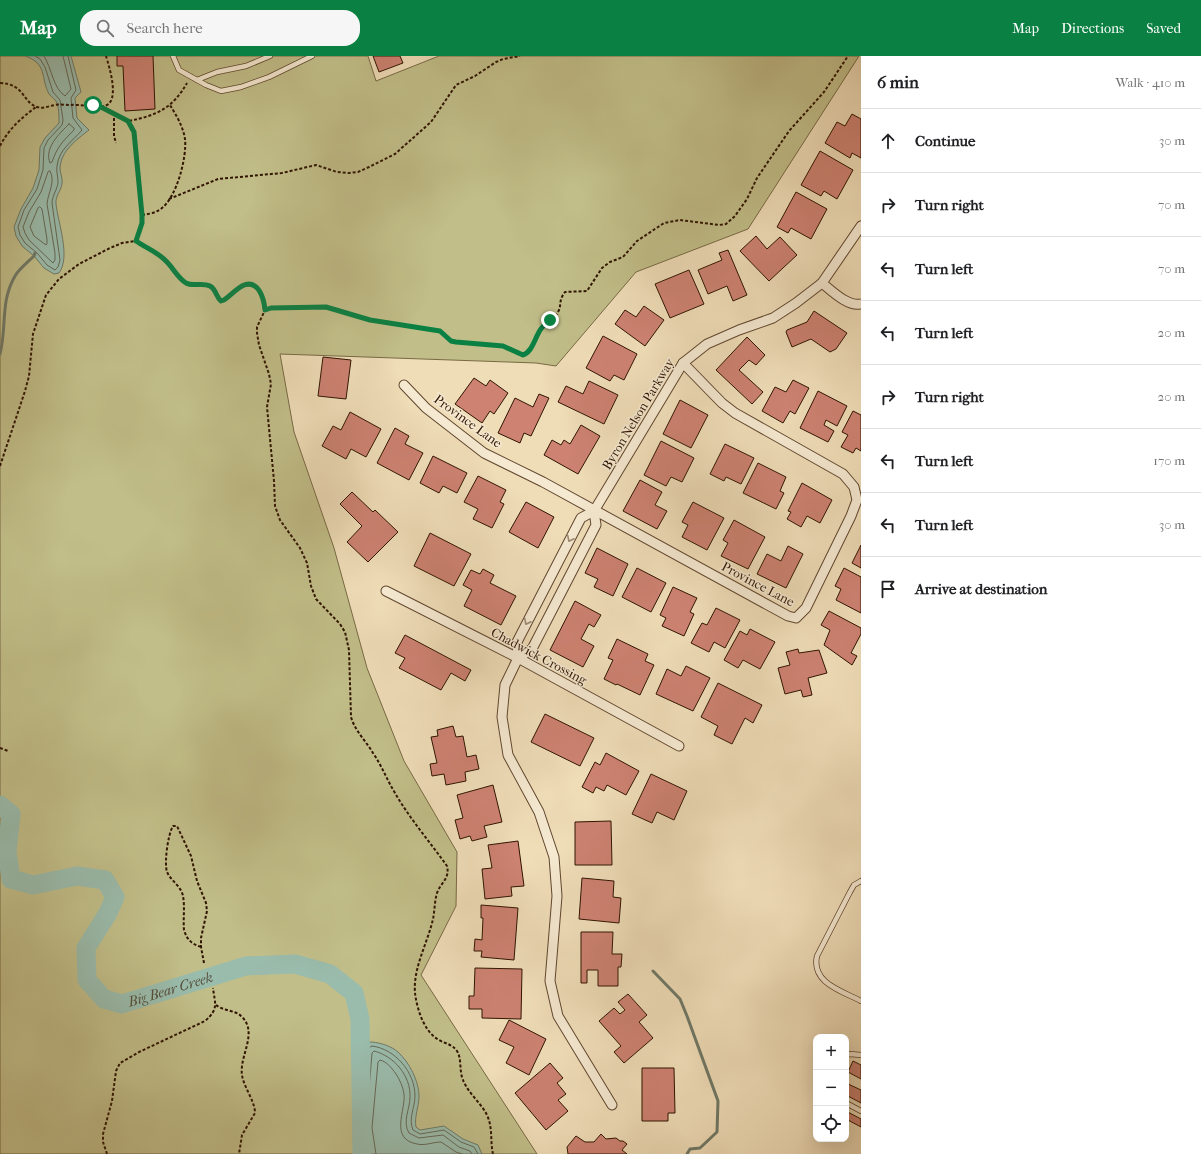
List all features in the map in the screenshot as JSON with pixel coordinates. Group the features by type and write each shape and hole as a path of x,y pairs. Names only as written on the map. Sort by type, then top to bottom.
{"street":[{"name":"Byron Nelson Parkway","path":"612,1105 558,1016 550,980 557,896 554,857 539,812 508,755 502,717 505,685 518,658 517,642 581,518 594,510 683,363 707,344 739,330 773,318 822,283 861,226"},
{"path":"822,283 846,300 856,305 861,304"},
{"name":"Province Lane","path":"404,385 426,408 484,452 543,482 788,616 796,618 806,608 851,516 857,500 854,487 843,474 735,413 683,363"},
{"name":"Byron Nelson Parkway","path":"518,658 532,649 596,525 594,510"},
{"path":"549,580 564,587"},
{"name":"Chadwick Crossing","path":"386,591 518,658 679,746"}],"lane":[{"path":"173,56 179,70 221,91 240,87 269,77 312,56"},
{"path":"197,80 217,72 246,66 270,56"},
{"path":"861,881 854,885 850,892 817,956 816,963 818,973 823,980 861,1001"},
{"path":"849,1054 861,1055"},
{"path":"849,1105 861,1111"}],"path":[{"path":"0,83 7,83 14,86 36,107 41,108 54,105 81,104 104,106 109,104 113,93 113,84 106,56"},
{"path":"170,199 218,179 282,173 316,165 337,172 358,172 395,154 431,122 456,85 475,76 503,59 520,56"},
{"path":"265,310 271,308 326,307 370,320 440,331 451,341 509,347 519,354 527,354 533,346 541,327 558,314 560,301 565,292 587,291 602,268 610,262 623,257 637,241 664,223 680,220 719,225 726,224 735,216 747,199 757,178 789,131 824,92 848,56"},
{"path":"128,121 152,116 170,105 182,91 191,76"},
{"path":"142,215 151,214 157,211 170,199 178,182 183,163 185,145 183,130 170,105"},
{"path":"99,106 128,121 132,126 136,140 142,215 142,223 136,241"},
{"path":"0,146 9,132 20,120 36,107"},
{"path":"114,113 114,136 116,143"},
{"path":"0,466 25,391 29,376 33,334 46,295 59,279 79,264 110,248 136,241 158,254 186,283 191,285 209,285 213,288 217,298 221,301 243,286 253,285 259,289 265,310 257,327 257,333 259,345 271,384 267,407 275,506 280,520 300,548 307,563 311,586 316,599 340,624 345,632 349,650 352,723 372,751 395,793 412,819 447,866 448,871 446,878 439,888 432,924 416,973 416,1002 421,1017 430,1033 437,1039 454,1047 459,1055 463,1082 489,1120 492,1131 493,1154"},
{"path":"0,748 8,751"},
{"path":"201,947 191,942 185,936 183,894 167,872 168,844 170,830 173,826 177,826 190,856 197,881 206,903 207,911 201,938 204,963"},
{"path":"107,1154 103,1142 103,1134 112,1101 116,1070 120,1064 139,1052 206,1021 214,1012 216,1005 213,988"},
{"path":"216,1005 220,1008 240,1015 248,1027 249,1034 242,1072 245,1088 253,1104 255,1113 242,1135 239,1154"}],"shaded area":[{"path":"0,56 368,56 376,81 439,56 859,56 748,229 636,272 556,366 536,363 280,354 294,432 334,548 367,668 404,761 457,852 456,906 421,975 537,1154 0,1154"}],"water":[{"path":"25,56 71,56 81,92 75,98 77,118 89,130 70,146 61,162 60,168 62,184 56,198 56,204 63,240 64,258 59,273 54,274 44,268 34,256 22,246 16,236 14,227 21,209 33,188 39,170 40,147 45,138 59,123 57,103 46,88 40,67 32,59"},
{"path":"372,1042 386,1045 398,1052 413,1072 419,1090 416,1127 420,1130 444,1126 463,1139 478,1145 482,1154 362,1154 358,1143 357,1128 364,1043"}],"building":[{"path":"117,56 153,56 155,109 125,111 123,66 117,66"},
{"path":"373,56 400,56 403,63 379,72"},
{"path":"852,114 861,119 861,158 852,153 850,158 825,143 837,122 845,126"},
{"path":"820,151 853,170 837,199 824,191 821,196 801,185"},
{"path":"796,192 827,209 811,239 791,228 788,233 777,227"},
{"path":"756,236 767,249 780,237 797,255 769,281 740,251"},
{"path":"728,250 747,295 733,301 727,286 708,294 698,270 722,260 719,253"},
{"path":"689,270 704,304 670,318 655,284"},
{"path":"644,306 664,320 645,346 615,324 625,310 636,317"},
{"path":"814,311 847,333 836,349 830,352 811,339 792,347 786,332 787,330 807,322"},
{"path":"603,336 637,354 624,380 614,375 610,381 586,368"},
{"path":"747,337 765,355 756,365 749,360 739,370 763,392 752,404 716,370"},
{"path":"323,357 351,360 346,399 318,396"},
{"path":"474,378 486,386 490,380 508,393 494,414 490,411 482,423 455,404"},
{"path":"793,380 809,388 795,414 790,411 783,423 762,411 775,387 786,392"},
{"path":"589,381 618,395 604,424 558,402 566,386 583,394"},
{"path":"818,391 847,406 837,426 826,420 824,425 834,431 828,442 800,428"},
{"path":"539,394 549,398 531,436 524,433 520,443 498,433 515,398 533,407"},
{"path":"680,400 708,415 691,448 663,434"},
{"path":"853,411 861,415 861,451 856,448 853,453 841,447 848,435 842,432"},
{"path":"350,412 381,429 366,457 351,449 346,459 322,446 333,426 341,430"},
{"path":"581,425 600,436 578,474 544,455 552,440 561,445 564,440 570,444"},
{"path":"395,428 409,436 405,444 423,453 409,480 377,463"},
{"path":"661,441 694,458 682,482 671,477 666,486 644,475"},
{"path":"725,444 754,458 741,484 726,477 724,481 710,474"},
{"path":"433,456 467,473 457,493 443,486 439,493 420,483"},
{"path":"758,463 786,477 780,491 784,493 776,509 743,493"},
{"path":"478,476 506,490 500,502 504,504 492,528 473,519 478,509 464,502"},
{"path":"640,480 662,492 655,505 667,511 657,529 623,511"},
{"path":"802,483 832,500 820,523 807,516 801,527 787,519 791,512 788,511"},
{"path":"352,492 373,512 375,510 398,532 368,562 347,542 362,526 340,504"},
{"path":"526,502 554,517 538,548 509,532"},
{"path":"693,502 724,518 707,550 682,537 688,525 682,522"},
{"path":"734,520 765,537 748,569 721,556 728,543 723,540"},
{"path":"430,533 471,554 454,586 414,566"},
{"path":"861,545 861,568 852,563"},
{"path":"788,546 803,554 786,588 757,574 767,554 781,561"},
{"path":"597,548 628,564 613,596 594,587 598,579 585,573"},
{"path":"637,568 666,583 651,612 622,597"},
{"path":"844,568 861,577 861,613 836,600 841,589 835,586"},
{"path":"483,569 494,575 490,583 516,596 501,625 464,606 472,590 463,585 471,570 480,574"},
{"path":"673,587 697,598 690,612 694,614 684,636 662,626 666,618 660,615"},
{"path":"575,601 601,615 594,627 589,624 581,639 594,646 583,667 550,650"},
{"path":"716,608 740,620 725,648 714,642 709,652 691,643 702,623 707,625"},
{"path":"829,611 861,628 861,634 851,653 857,656 852,665 824,645 830,630 821,625"},
{"path":"750,629 775,642 760,669 743,660 738,668 724,660 740,631 747,635"},
{"path":"405,635 471,670 465,681 451,673 441,690 399,668 405,658 395,653"},
{"path":"617,639 648,654 645,661 654,665 640,695 604,679 613,660 608,658"},
{"path":"798,649 799,653 819,650 827,673 808,678 812,695 803,697 801,690 785,694 778,668 790,665 786,652"},
{"path":"686,666 710,678 693,711 656,694 667,669 681,676"},
{"path":"718,683 762,705 753,723 745,718 732,744 714,735 718,726 701,717"},
{"path":"545,714 594,738 580,766 531,742"},
{"path":"453,726 456,737 463,736 467,757 476,755 479,769 465,772 466,781 446,785 444,774 432,776 430,764 437,763 431,737 438,736 437,730"},
{"path":"606,753 639,771 626,795 607,785 604,791 596,787 593,793 582,787 595,762 600,765"},
{"path":"651,774 687,791 674,820 657,812 652,823 632,814"},
{"path":"493,785 502,822 484,826 487,837 472,841 470,836 460,839 455,820 463,818 457,795"},
{"path":"611,821 612,865 575,865 575,822"},
{"path":"518,841 524,886 511,887 512,896 485,899 482,869 492,868 488,845"},
{"path":"582,878 614,881 613,897 621,898 619,923 579,919"},
{"path":"481,905 518,908 514,960 481,957 482,951 474,951 475,939 482,940 483,918 481,918"},
{"path":"581,932 613,932 612,954 622,954 621,967 618,967 618,986 598,986 598,970 587,970 587,983 581,983"},
{"path":"475,968 522,969 521,1019 482,1018 482,1009 469,1009 469,996 474,996"},
{"path":"628,994 647,1015 639,1022 653,1038 624,1063 614,1052 621,1046 599,1021 614,1008 620,1014 625,1010 618,1002"},
{"path":"509,1020 546,1039 529,1075 506,1063 514,1047 499,1040"},
{"path":"853,1061 861,1065 861,1079 849,1073"},
{"path":"550,1063 563,1078 557,1083 566,1094 558,1100 568,1111 546,1130 515,1093"},
{"path":"642,1068 674,1068 675,1113 668,1113 668,1121 642,1121"},
{"path":"849,1084 861,1090 861,1103 849,1097"},
{"path":"849,1113 861,1119 861,1127 849,1121"},
{"path":"601,1134 606,1139 616,1138 627,1144 622,1150 627,1154 568,1154 567,1147 576,1136 585,1142 594,1142"}],"waterway":[{"path":"0,354 7,295 10,286 17,273 34,256 35,253"},
{"name":"Big Bear Creek","path":"0,805 11,814 7,852 11,879 33,885 77,876 105,880 115,897 108,913 86,948 87,980 104,999 122,1004 246,966 295,964 330,974 354,993 360,1019 362,1154"},
{"path":"653,971 680,999 718,1101 717,1132 700,1148 690,1149 687,1154"}],"route":[{"path":"93,105 99,106 121,116 128,121 134,132 136,140 142,215 142,223 137,234 136,241 158,254 186,283 191,285 209,285 213,288 217,298 221,301 238,289 249,284 259,289 263,297 265,310 280,307 326,307 338,312 370,320 440,331 451,341 509,347 523,355 530,351 537,333 541,327 550,320"}]}
